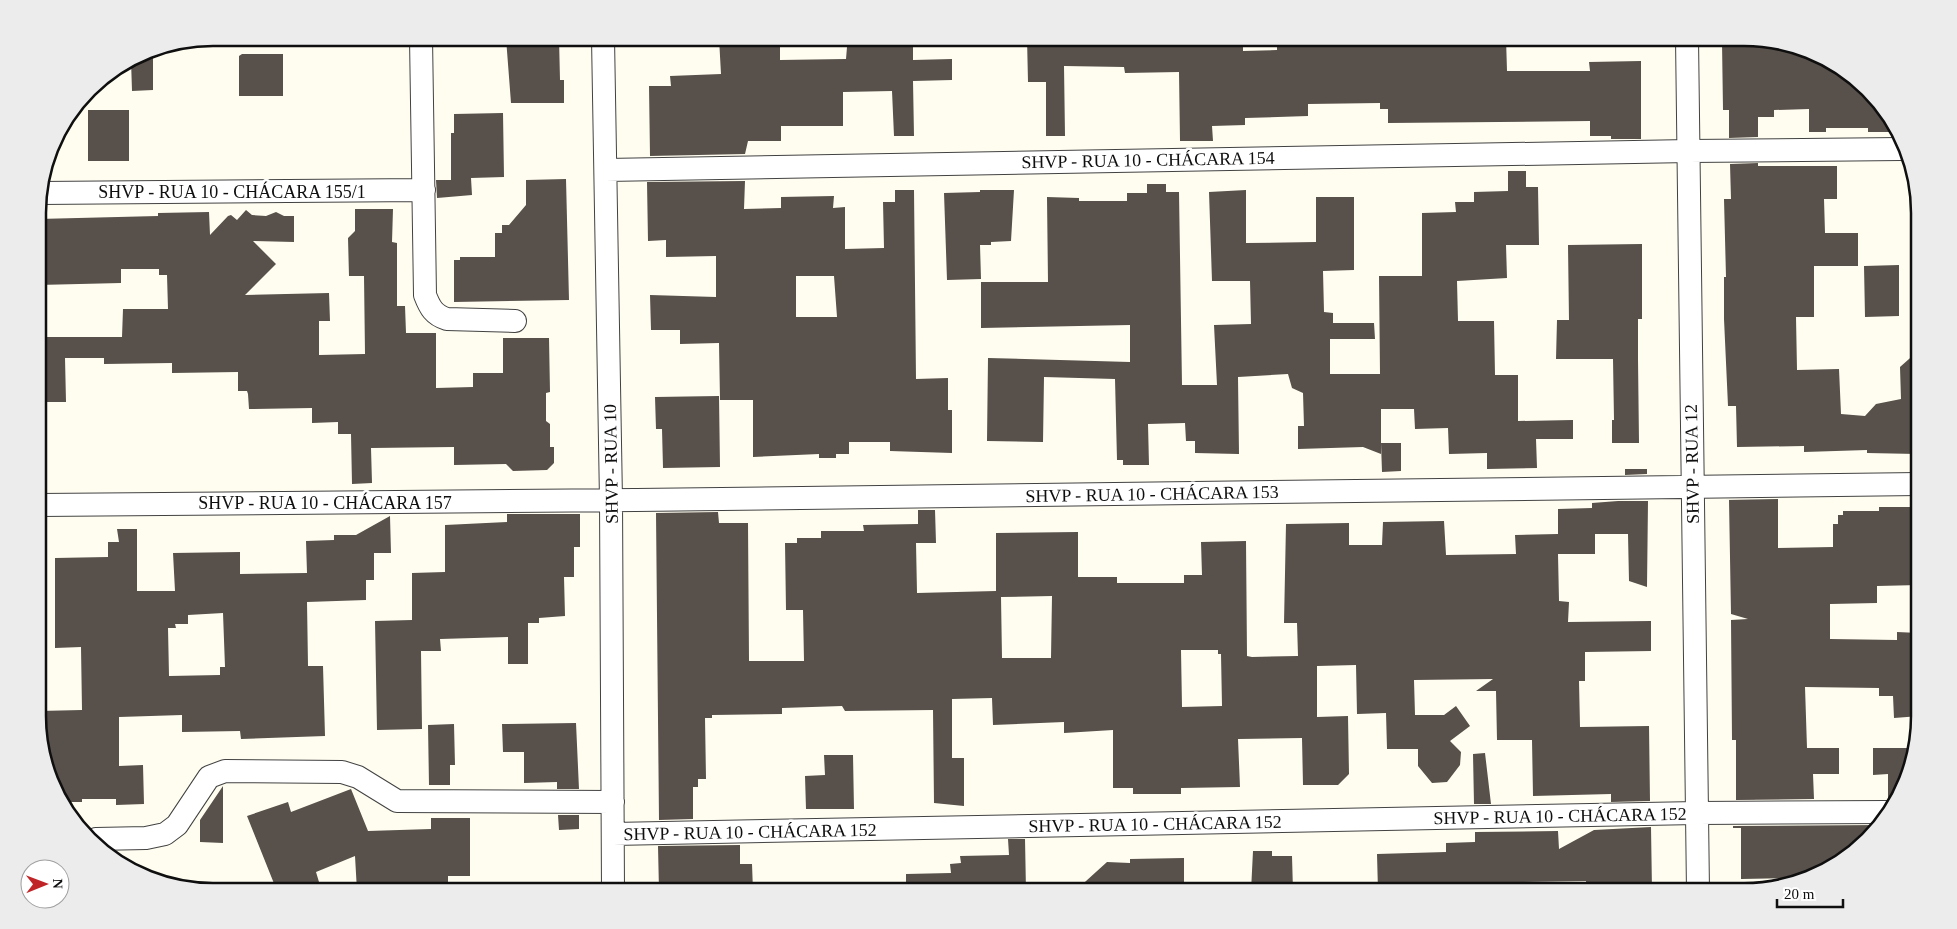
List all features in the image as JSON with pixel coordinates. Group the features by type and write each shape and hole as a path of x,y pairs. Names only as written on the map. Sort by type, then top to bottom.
{"street":[{"name":"SHVP - RUA 12","path":"1687,46 1698,882"},
{"path":"421,47 425,295 431,310 437,316 447,319 515,320"},
{"name":"SHVP - RUA 10","path":"603,47 611,500 614,883"},
{"name":"SHVP - RUA 10 - CHÁCARA 154","path":"606,170 1898,149"},
{"name":"SHVP - RUA 10 - CHÁCARA 155/1","path":"48,193 424,190"},
{"name":"SHVP - RUA 10 - CHÁCARA 153","path":"611,500 1911,484"},
{"name":"SHVP - RUA 10 - CHÁCARA 157","path":"46,505 611,500"},
{"path":"101,839 146,838 165,834 177,825 209,777 225,772 342,772 358,777 397,800 613,802"},
{"name":"SHVP - RUA 10 - CHÁCARA 152","path":"613,834 1697,813 1880,812"}],"building":[{"path":"1027,46 1243,46 1243,51 1277,50 1277,46 1506,46 1507,71 1590,71 1589,62 1641,61 1641,139 1611,139 1611,136 1590,136 1590,121 1388,123 1388,109 1380,109 1380,103 1308,104 1308,116 1245,118 1245,125 1212,126 1213,141 1180,141 1179,72 1125,73 1124,67 1064,66 1065,136 1046,136 1046,82 1028,82"},
{"path":"1722,46 1776,49 1807,59 1845,81 1862,95 1889,132 1868,132 1868,128 1826,128 1826,132 1809,132 1809,109 1774,110 1774,117 1758,117 1758,137 1729,138 1729,110 1723,110"},
{"path":"507,47 559,47 560,80 564,80 564,103 511,103"},
{"path":"719,47 780,47 780,60 846,59 847,47 913,47 913,60 952,59 952,80 913,81 914,136 894,136 892,91 843,92 843,126 781,126 781,141 748,141 745,154 650,156 649,86 671,86 670,76 721,74"},
{"path":"242,54 283,54 283,96 239,96 239,56"},
{"path":"153,58 153,90 132,91 131,68"},
{"path":"88,110 129,110 129,161 88,161"},
{"path":"503,113 504,177 471,178 472,195 437,198 436,180 451,180 451,133 454,133 454,114"},
{"path":"1758,163 1758,166 1837,166 1837,199 1824,199 1825,233 1858,233 1858,266 1814,266 1814,317 1796,317 1797,370 1839,369 1841,414 1865,416 1876,404 1901,399 1900,367 1911,357 1911,454 1867,453 1867,450 1804,452 1804,446 1737,447 1736,406 1728,406 1724,319 1724,277 1726,277 1724,199 1731,199 1730,164"},
{"path":"1508,171 1526,171 1526,187 1538,187 1539,245 1506,245 1507,278 1457,281 1458,321 1494,321 1495,375 1518,375 1518,421 1573,420 1573,439 1536,439 1537,468 1487,469 1487,453 1449,454 1448,428 1415,429 1414,409 1381,409 1381,454 1363,447 1298,449 1298,426 1304,426 1303,393 1292,388 1288,374 1238,377 1239,454 1195,453 1195,441 1186,441 1185,423 1148,424 1149,465 1123,465 1123,460 1117,460 1115,379 1044,377 1043,442 987,441 988,358 1130,362 1130,325 981,328 981,282 1048,282 1047,197 1079,198 1079,201 1127,201 1127,193 1147,193 1147,184 1166,184 1166,192 1179,192 1182,385 1217,385 1214,325 1251,324 1250,281 1212,281 1209,192 1246,190 1246,243 1316,242 1316,197 1354,197 1354,270 1323,271 1324,312 1333,313 1333,323 1374,323 1375,339 1330,339 1330,374 1380,374 1379,276 1422,276 1422,213 1456,212 1455,202 1474,202 1474,192 1508,191"},
{"path":"566,179 569,300 454,302 454,260 460,260 460,257 495,257 495,233 502,233 502,225 509,225 526,205 526,180"},
{"path":"745,181 744,209 781,208 781,197 834,196 833,208 845,207 845,249 884,248 883,202 895,202 895,190 914,190 916,379 948,378 948,410 952,410 952,453 890,451 890,442 849,442 849,454 836,454 836,458 819,458 819,454 753,457 753,400 720,400 719,343 680,344 680,330 651,330 650,295 716,297 716,256 666,257 666,240 648,241 647,182","holes":["796,276 834,276 837,317 796,317"]},
{"path":"980,190 1014,190 1011,241 991,242 991,245 980,245 981,279 947,280 944,193 980,192"},
{"path":"355,209 393,209 392,242 397,243 397,306 405,306 406,333 436,333 436,388 473,387 473,373 503,373 503,338 549,338 550,392 546,393 546,421 550,424 550,447 554,447 554,463 547,470 513,471 506,464 454,465 454,447 371,448 372,483 352,484 351,434 338,434 338,422 312,423 312,408 249,409 247,391 238,391 238,372 172,373 172,363 104,364 104,358 65,358 66,402 47,402 47,337 122,337 123,309 168,309 167,275 159,275 159,269 121,269 121,283 47,285 47,219 158,216 158,213 209,212 210,235 228,216 231,215 237,220 246,210 252,215 266,216 276,212 284,216 294,216 294,242 253,241 276,264 245,295 329,293 330,321 319,321 319,355 365,354 364,276 349,276 348,238 355,231"},
{"path":"1642,244 1642,319 1638,319 1639,443 1612,443 1612,420 1614,420 1613,359 1556,359 1557,320 1569,320 1568,245"},
{"path":"1899,265 1899,316 1865,317 1864,266"},
{"path":"719,396 720,467 663,468 662,429 656,429 655,397"},
{"path":"1381,443 1401,443 1401,471 1382,472"},
{"path":"1625,469 1647,469 1647,474 1625,475"},
{"path":"1778,499 1778,548 1833,547 1833,524 1838,524 1838,515 1843,515 1843,511 1879,511 1879,507 1911,507 1911,585 1877,586 1877,603 1830,604 1830,639 1897,640 1897,632 1911,633 1911,717 1894,718 1893,696 1879,696 1879,688 1805,687 1807,748 1839,748 1839,774 1813,774 1814,799 1736,800 1736,740 1732,740 1731,620 1748,619 1731,614 1729,500 1725,500"},
{"path":"1648,501 1647,587 1629,581 1628,534 1595,534 1595,554 1558,554 1559,601 1569,602 1568,622 1651,621 1651,651 1585,652 1585,681 1579,681 1580,727 1649,726 1650,801 1611,802 1611,794 1533,796 1532,740 1497,740 1496,691 1476,691 1493,679 1414,680 1415,715 1444,715 1456,706 1470,726 1450,741 1461,752 1460,765 1447,782 1432,783 1418,766 1418,749 1387,749 1386,713 1357,714 1356,665 1317,666 1317,717 1348,716 1349,774 1338,785 1303,785 1302,738 1238,739 1240,787 1181,788 1181,794 1133,794 1133,788 1113,788 1113,730 1064,733 1064,722 993,725 992,698 952,699 952,758 964,758 964,806 934,803 933,710 845,711 842,706 782,708 782,714 712,715 712,718 705,718 706,779 698,779 698,787 693,787 693,819 659,820 656,513 718,512 719,523 748,523 749,661 804,661 803,610 786,610 785,543 797,543 797,538 821,538 821,531 864,531 863,525 918,524 918,510 935,510 936,543 916,543 917,593 996,591 996,533 1078,532 1078,577 1117,577 1117,583 1184,583 1184,575 1202,575 1201,542 1246,541 1247,656 1252,657 1298,656 1297,623 1284,623 1286,524 1349,523 1349,545 1382,545 1383,522 1444,521 1446,555 1516,554 1515,535 1558,534 1558,509 1592,508 1592,503","holes":["1052,596 1051,658 1002,658 1001,597","1181,650 1218,650 1218,654 1221,654 1222,706 1182,707"]},
{"path":"507,514 580,514 580,547 574,547 574,577 564,577 565,616 539,618 539,623 528,623 528,664 508,664 508,637 440,639 441,651 421,651 422,729 377,730 375,621 412,620 412,573 445,572 445,525 507,522"},
{"path":"390,516 391,553 374,553 374,580 366,580 366,600 307,602 308,666 323,666 325,736 241,739 240,731 182,732 182,715 119,717 119,766 143,765 144,804 116,805 116,799 82,799 82,802 71,802 59,779 52,759 46,711 82,710 81,647 55,648 55,558 108,557 108,542 119,542 117,529 137,529 137,591 175,591 173,553 240,552 240,574 307,573 306,541 334,540 334,535 356,535","holes":["223,613 225,667 220,667 220,675 169,676 168,628 176,628 175,624 188,624 188,615"]},
{"path":"576,723 579,789 557,789 557,782 524,783 524,752 503,752 502,724"},
{"path":"454,724 455,765 450,765 450,785 429,785 428,725"},
{"path":"1873,748 1908,748 1898,779 1888,798 1888,774 1873,775"},
{"path":"1485,753 1491,804 1474,804 1473,754"},
{"path":"824,755 853,755 854,809 806,809 805,776 825,775"},
{"path":"223,786 223,843 200,842 200,820"},
{"path":"351,789 368,831 431,829 431,818 470,818 470,876 448,876 448,883 357,883 355,856 316,872 319,882 317,883 274,883 247,816 288,802 291,812"},
{"path":"558,815 579,815 579,829 559,830"},
{"path":"1870,825 1836,855 1797,874 1782,878 1741,879 1741,828 1733,828 1733,826"},
{"path":"1651,827 1652,882 1378,882 1377,854 1446,852 1446,843 1475,842 1475,832 1558,831 1559,849 1594,830"},
{"path":"1008,839 1025,839 1026,882 906,883 906,874 951,873 950,864 961,863 960,856 1009,855"},
{"path":"740,845 740,864 752,864 753,883 659,883 658,846"},
{"path":"1253,851 1272,851 1272,856 1292,856 1293,882 1251,882"},
{"path":"1184,858 1184,882 1084,882 1107,862 1130,863 1130,859"}]}
